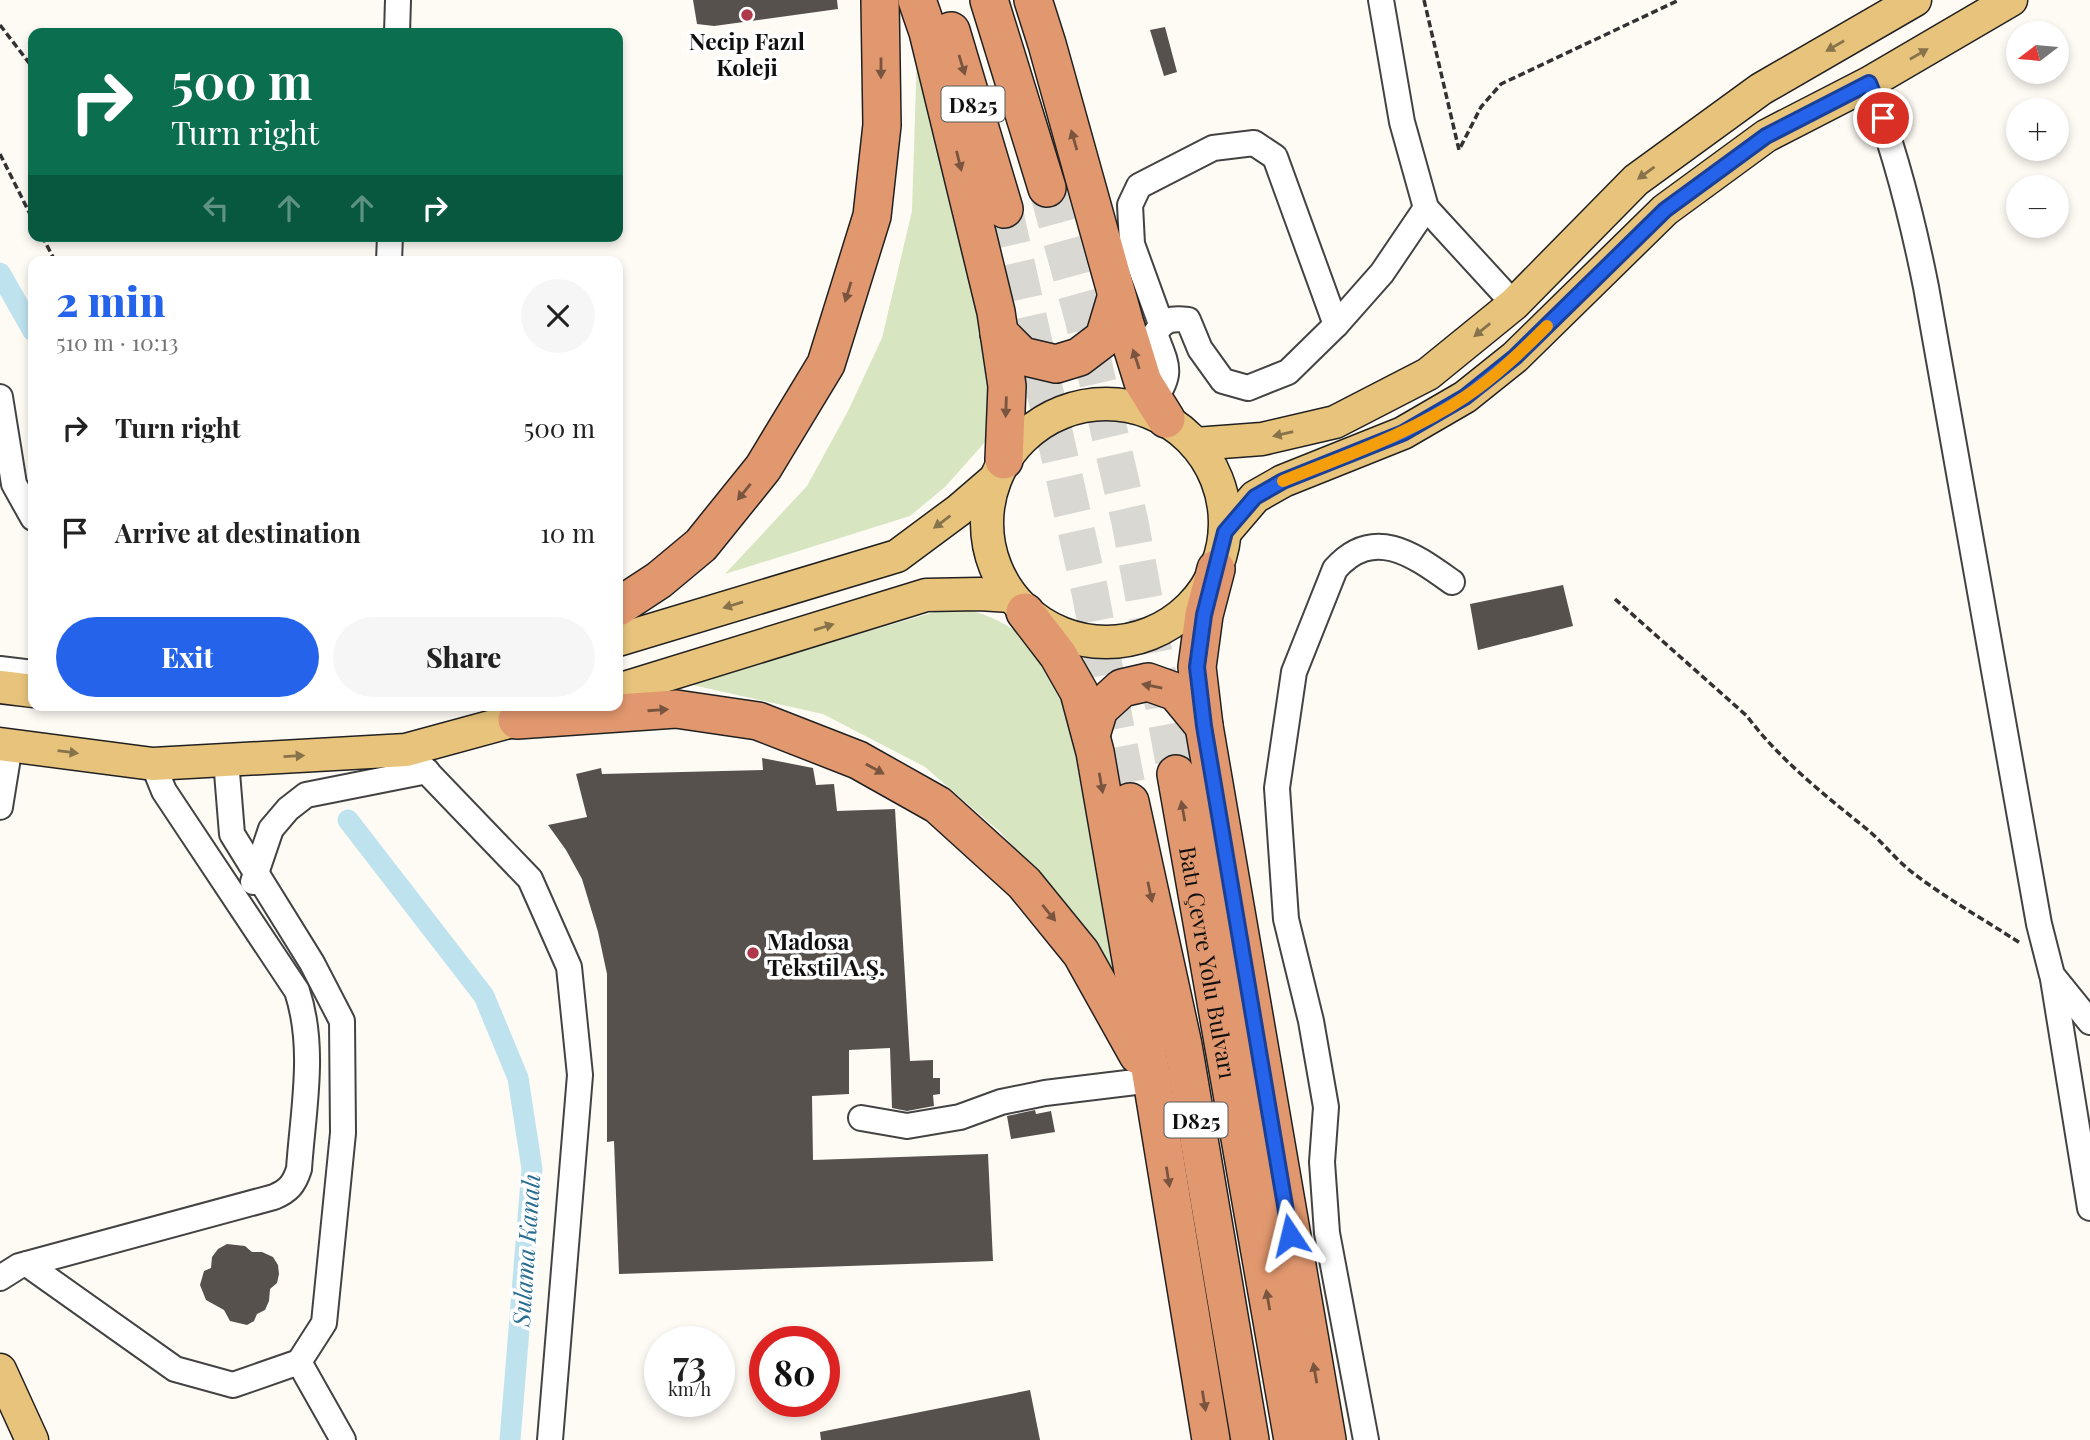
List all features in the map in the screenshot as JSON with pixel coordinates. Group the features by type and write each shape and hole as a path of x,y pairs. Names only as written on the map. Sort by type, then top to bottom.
{"highway":[{"path":"623,604 659,580 701,545 763,468 826,364 872,216 881,125 880,0"},
{"path":"917,0 931,45 996,312 1007,386 999,469"},
{"name":"D825","path":"942,0 1004,209"},
{"name":"D825","path":"989,0 1047,188"},
{"path":"1033,0 1048,44 1116,298 1143,382 1160,410"},
{"path":"999,334 1022,356 1056,364 1079,357 1104,338 1116,298"},
{"path":"1216,569 1204,615 1197,667 1204,726 1326,1440"},
{"path":"1018,604 1058,655 1079,692 1091,735 1152,1080 1211,1440"},
{"path":"1091,735 1099,709 1122,688 1148,682 1176,692 1204,726"},
{"path":"517,720 676,709 758,721 858,760 938,805 1024,883 1081,953 1152,1080"},
{"name":"Batı Çevre Yolu Bulvarı","path":"1176,774 1293,1440"},
{"name":"Batı Çevre Yolu Bulvarı","path":"1130,802 1183,1045 1250,1440"}],"main road":[{"path":"1195,444 1262,439 1335,422 1428,374 1514,304 1636,180 1761,89 1915,0"},
{"path":"1225,532 1255,497 1283,481 1403,433 1465,397 1515,357 1665,210 1766,136 1869,83 2011,0"},
{"path":"623,638 897,556 959,510 999,469 1028,432 1059,412 1083,406 1095,404 1160,410 1195,444 1213,470 1223,500 1225,532 1216,569 1196,601 1167,626 1132,640 1094,642 1069,636 1057,632 1018,604 979,594 926,595 623,688"},
{"path":"999,469 987,509 988,540 996,570 1018,604"},
{"path":"0,687 28,690"},
{"path":"5,744 153,764 226,760 417,760 517,720 547,711"},
{"path":"0,1370 33,1440"}],"street":[{"path":"397,28 398,0"},
{"path":"1381,0 1402,122 1426,208 1514,304"},
{"path":"1869,83 1890,135 1912,215 2039,924 2051,968 2090,1208"},
{"path":"1161,324 1132,244 1130,205 1139,186 1213,148 1254,143 1275,157 1336,325"},
{"path":"1160,410 1166,383 1166,365 1155,334 1161,324 1171,318 1188,320 1200,349 1223,381 1248,388 1287,372 1336,325 1382,273 1426,208"},
{"path":"0,397 14,484 28,509"},
{"path":"1366,1440 1327,1233 1322,1162 1326,1107 1311,1021 1286,919 1277,788 1294,672 1335,569 1347,556 1377,547 1396,549 1413,555 1452,582"},
{"path":"0,669 28,672"},
{"path":"0,807 5,744"},
{"path":"27,1264 175,1368 233,1385 299,1362 324,1323 342,1133 342,1021 312,963 232,834 226,760"},
{"path":"247,914 256,872 271,829 288,809 306,795 417,760 530,878 569,967 580,1075 550,1440"},
{"path":"0,1278 19,1266 274,1196 292,1186 299,1170 308,1048 304,1013 297,991 164,791 153,764"},
{"path":"2051,968 2090,1022"},
{"path":"861,1118 906,1126 960,1117 1001,1102 1045,1093 1152,1080"},
{"path":"299,1362 343,1440"}],"path":[{"path":"1424,0 1460,150 1481,107 1501,84 1679,0"},
{"path":"0,25 28,61"},
{"path":"0,155 28,210"},
{"path":"1615,599 1747,716 1758,732 1831,800 1881,841 1914,874 2051,968"}],"green space":[{"path":"917,52 999,401 994,432 945,487 910,516 725,574 807,486 848,411 882,338 912,211"},
{"path":"955,606 996,620 1024,638 1045,665 1065,703 1121,989 1055,892 1000,832 925,767 823,714 688,684"}],"building":[{"name":"Necip Fazıl Koleji","path":"693,0 837,0 838,9 714,26 697,24"},
{"path":"1165,27 1177,72 1164,76 1150,30"},
{"path":"1563,585 1573,626 1478,650 1470,604"},
{"name":"Madosa Tekstil A.Ş.","path":"762,758 813,768 816,785 834,784 837,811 895,809 910,1061 933,1060 933,1078 940,1078 940,1094 933,1095 934,1106 907,1111 892,1108 890,1048 849,1050 849,1094 812,1096 813,1160 988,1154 993,1261 619,1274 614,1141 607,1142 607,974 582,879 548,825 587,817 576,774 601,768 602,774 763,770"},
{"path":"1035,1110 1036,1114 1051,1111 1055,1132 1011,1139 1007,1116"},
{"path":"227,1244 245,1246 252,1252 262,1252 273,1257 278,1265 277,1283 270,1289 265,1310 247,1325 230,1321 224,1310 206,1300 200,1285 204,1271 211,1268 212,1257 218,1249"},
{"path":"1030,1390 1040,1440 821,1440 820,1432"}],"waterway":[{"name":"Sulama Kanalı","path":"0,273 28,322"},
{"name":"Sulama Kanalı","path":"348,820 484,996 518,1078 532,1169 510,1440"}],"tunnel":[{"path":"1047,188 1083,318 1130,522 1176,774"},
{"path":"1004,209 1090,592 1130,802"}],"slow traffic":[{"path":"1283,481 1403,433 1465,397 1515,357 1547,326"}],"place":[{"name":"Necip Fazıl Koleji","path":"747,15"},
{"name":"Madosa Tekstil A.Ş.","path":"753,953"}],"route":[{"path":"1290,1235 1204,726 1197,667 1204,615 1225,532 1255,497 1283,481 1403,433 1465,397 1515,357 1665,210 1766,136 1869,83 1883,118"}]}
